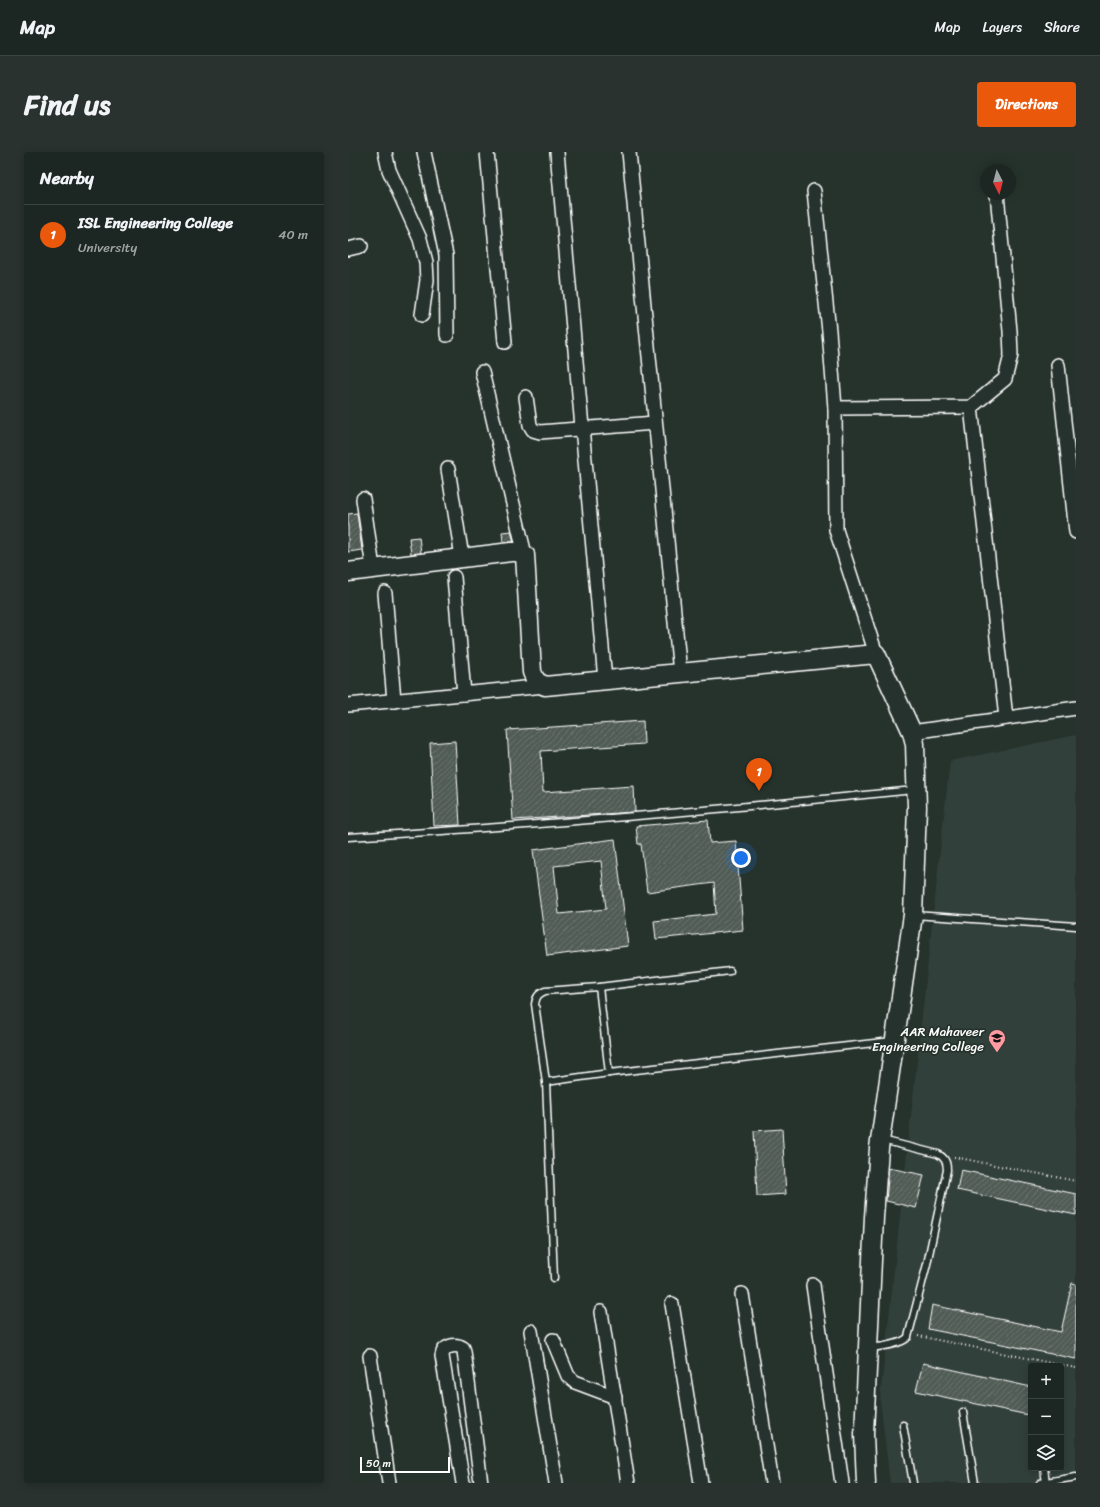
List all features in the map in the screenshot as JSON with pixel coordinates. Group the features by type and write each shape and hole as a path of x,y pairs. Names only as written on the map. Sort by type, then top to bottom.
{"street":[{"path":"385,152 389,170 420,239 426,262 427,280 422,315"},
{"path":"424,152 446,255 447,335"},
{"path":"487,152 505,342"},
{"path":"557,152 605,680"},
{"path":"629,152 680,673"},
{"path":"814,190 829,331 835,408 836,530 876,654 912,732 915,744 917,807 913,915 880,1140 874,1217 864,1434 866,1483"},
{"path":"835,408 971,407 1005,379 1011,355 998,200"},
{"path":"1058,365 1076,532"},
{"path":"482,372 525,555 532,672 536,681 544,686"},
{"path":"526,397 530,425 533,430 540,432 655,423"},
{"path":"971,407 1006,718"},
{"path":"448,469 462,557"},
{"path":"363,499 373,568"},
{"path":"348,572 511,552 517,552 525,555"},
{"path":"454,577 464,694"},
{"path":"384,593 394,701"},
{"path":"348,705 876,654"},
{"path":"912,732 1076,708"},
{"path":"813,1285 842,1483"},
{"path":"742,1294 772,1483"},
{"path":"672,1304 701,1483"},
{"path":"601,1312 628,1483"},
{"path":"531,1331 556,1483"},
{"path":"554,1340 568,1376 575,1382 615,1397"},
{"path":"463,1483 442,1356 446,1348 457,1346 463,1348 464,1351 481,1483"},
{"path":"370,1356 389,1483"}],"lane":[{"path":"348,837 490,828 676,813 916,789"},
{"path":"913,915 1076,926"},
{"path":"554,1278 546,1082 535,1004 536,998 546,991 599,987 730,971"},
{"path":"599,987 609,1073"},
{"path":"546,1082 609,1073 894,1041"},
{"path":"868,1348 902,1342 907,1339 927,1264 947,1170 947,1162 943,1157 935,1153 880,1140"},
{"path":"964,1412 975,1483"},
{"path":"903,1425 912,1483"},
{"path":"1044,1471 1044,1483 1076,1477"}],"path":[{"path":"935,1153 1076,1181"},
{"path":"909,1334 1076,1368"}],"shaded area":[{"name":"AAR Mahaveer Engineering College","path":"1076,735 1076,1483 890,1483 880,1399 950,761"}],"building":[{"path":"357,513 362,550 348,552 348,514"},
{"path":"511,531 514,542 503,542 502,532"},
{"path":"419,537 421,553 411,554 409,538"},
{"path":"643,721 644,744 541,751 543,792 634,786 635,812 513,820 507,730"},
{"path":"455,741 460,825 434,826 430,743"},
{"path":"708,820 710,843 736,841 743,930 656,939 654,921 716,914 714,883 647,892 641,844 638,844 636,826"},
{"path":"615,839 628,946 547,956 533,850","holes":["601,861 606,909 559,914 554,866"]},
{"path":"782,1129 786,1194 757,1196 754,1131"},
{"path":"889,1168 924,1175 916,1208 886,1201"},
{"path":"961,1170 1076,1194 1076,1215 957,1190"},
{"path":"1072,1283 1076,1284 1076,1359 928,1329 932,1305 1061,1332"},
{"path":"923,1363 1028,1386 1028,1415 916,1391"}],"place":[{"name":"ISL Engineering College","path":"759,791"},
{"name":"AAR Mahaveer Engineering College","path":"997,1053"}]}
